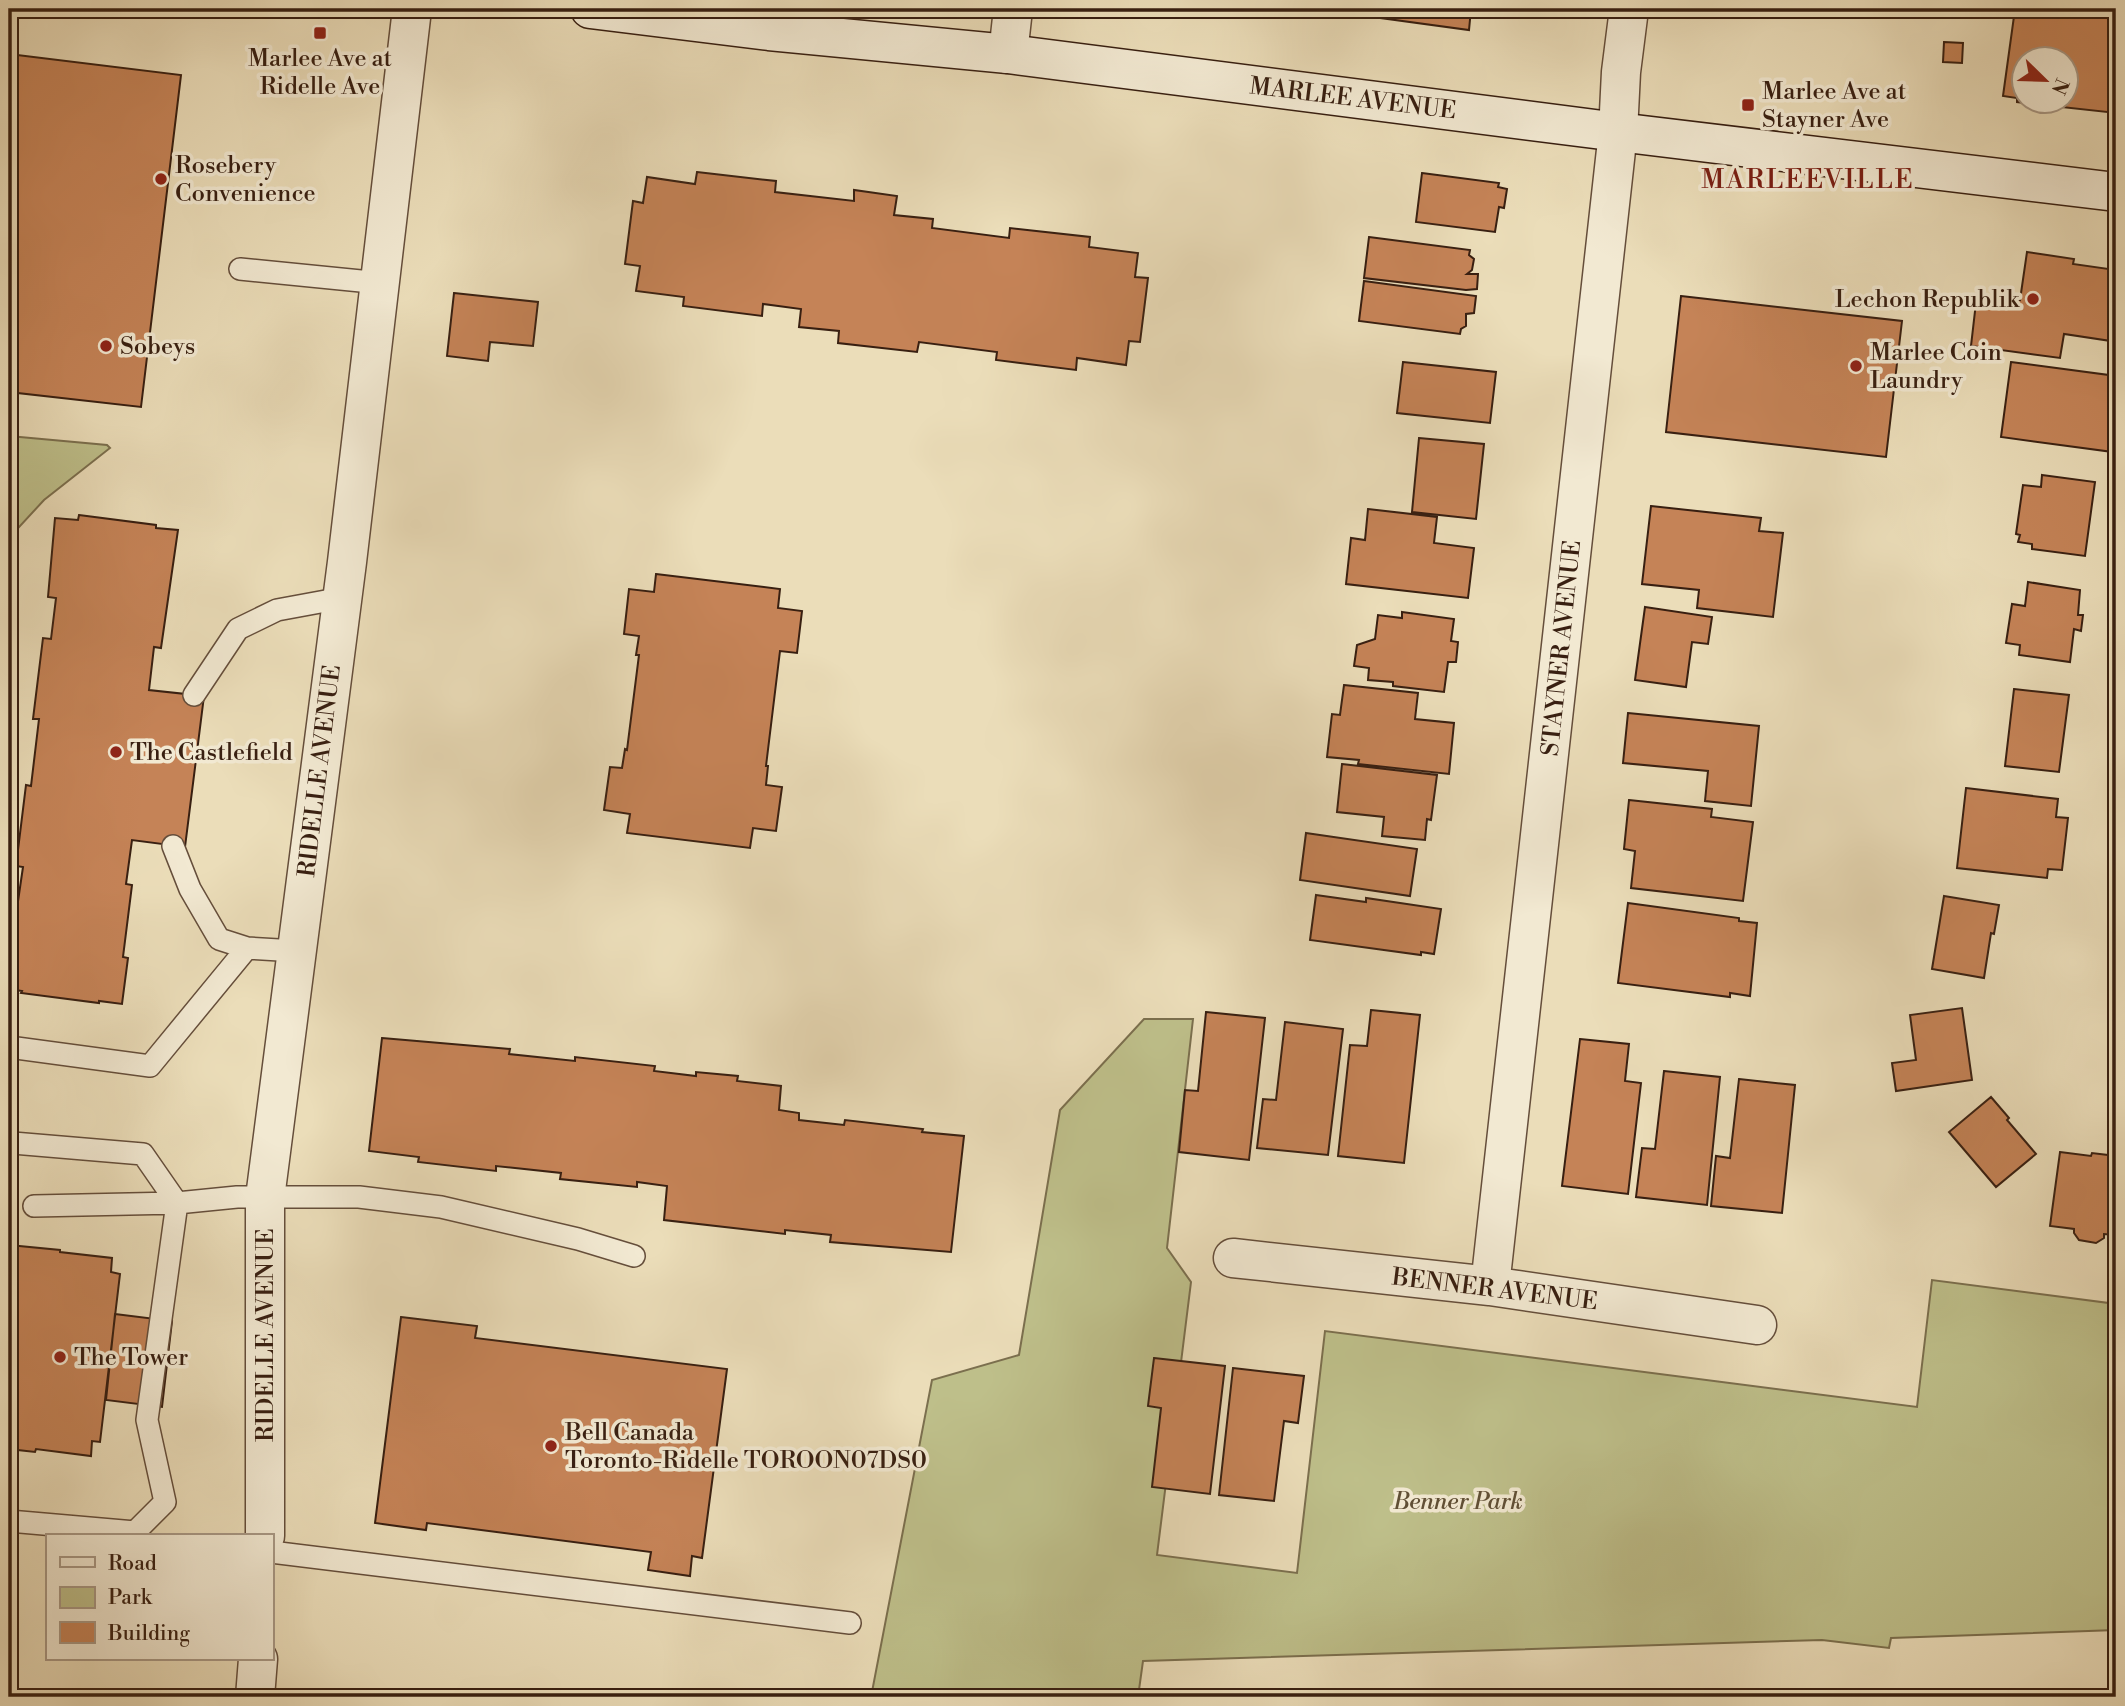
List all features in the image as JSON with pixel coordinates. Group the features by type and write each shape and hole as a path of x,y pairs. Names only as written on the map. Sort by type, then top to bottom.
{"street":[{"name":"RIDELLE AVENUE","path":"265,1534 265,1198 381,283 412,9"},
{"name":"MARLEE AVENUE","path":"590,9 769,31 1008,54 2116,192"},
{"path":"1008,54 1013,9"},
{"name":"STAYNER AVENUE","path":"1490,1286 1618,132 1621,72 1629,9"},
{"name":"BENNER AVENUE","path":"1233,1258 1490,1286 1757,1325"},
{"path":"255,1697 258,1660"}],"lane":[{"path":"240,269 381,283"},
{"path":"194,695 238,629 277,610 342,598"},
{"path":"173,846 190,889 219,939 247,948 296,951"},
{"path":"9,1046 150,1066 247,948"},
{"path":"9,1521 135,1532 165,1503 147,1420 177,1203 143,1154 13,1143"},
{"path":"34,1206 177,1203 237,1197 359,1197 441,1207 578,1239 634,1256"},
{"path":"273,1552 850,1623"}],"green space":[{"path":"9,436 107,445 110,448 44,500 9,538"},
{"name":"Benner Park","path":"1144,1019 1193,1019 1167,1248 1191,1282 1157,1555 1297,1573 1325,1331 1917,1407 1932,1280 2116,1304 2116,1630 1891,1638 1889,1648 1822,1640 1143,1661 1138,1697 871,1697 932,1380 1019,1355 1060,1110"}],"building":[{"path":"1314,9 1471,9 1469,30"},
{"path":"2015,9 2046,9 2116,17 2116,113 2080,109 2080,46 2010,46 2010,97 2003,96"},
{"path":"1944,42 1963,43 1962,63 1943,62"},
{"path":"9,54 181,75 141,407 9,392"},
{"path":"697,172 776,181 775,192 854,201 854,190 897,196 894,215 933,219 932,228 1009,238 1010,228 1090,237 1089,247 1138,253 1135,277 1148,278 1140,342 1129,341 1126,365 1077,358 1076,370 996,360 997,352 919,342 917,352 838,343 839,331 799,327 801,309 763,304 762,316 683,306 684,297 636,291 640,266 625,264 633,201 643,203 647,177 695,184"},
{"path":"1422,173 1499,183 1498,187 1507,189 1504,208 1499,207 1495,232 1416,222"},
{"path":"1369,237 1470,250 1469,255 1474,259 1472,270 1467,274 1478,274 1477,289 1364,278"},
{"path":"2027,252 2074,259 2073,264 2116,270 2116,311 2111,341 2064,334 2060,358 1971,346 1977,294 2020,300"},
{"path":"1364,281 1476,296 1474,313 1466,314 1466,326 1461,329 1460,334 1359,321"},
{"path":"454,293 538,302 533,346 490,342 488,361 447,356"},
{"path":"1681,296 1902,321 1886,457 1666,432"},
{"path":"1403,362 1496,372 1490,423 1397,413"},
{"path":"2011,362 2116,376 2113,452 2001,437"},
{"path":"1419,438 1484,444 1476,519 1412,512"},
{"path":"2042,475 2095,482 2085,556 2032,549 2032,544 2018,542 2020,535 2016,534 2023,485 2041,487"},
{"path":"1651,506 1761,518 1759,531 1783,533 1773,617 1697,608 1699,590 1642,584"},
{"path":"1368,509 1437,517 1434,543 1474,548 1468,598 1346,584 1351,538 1365,540"},
{"name":"The Castlefield","path":"79,515 178,530 161,648 154,647 149,690 204,696 185,847 132,840 126,884 132,885 123,957 128,958 122,1004 21,993 22,991 9,989 9,924 11,907 17,908 23,867 16,866 26,785 31,786 39,719 33,719 43,638 51,639 56,598 48,597 55,518 78,520"},
{"path":"656,574 780,589 778,608 802,611 797,653 780,651 766,766 766,785 782,787 776,831 753,828 750,848 627,833 630,814 604,810 610,767 622,768 625,749 627,750 639,655 636,655 639,636 624,634 629,589 654,592"},
{"path":"2028,582 2080,590 2078,615 2083,615 2081,631 2074,629 2070,662 2019,655 2020,645 2006,643 2012,604 2025,606"},
{"path":"1645,607 1712,617 1708,644 1692,642 1686,687 1635,680"},
{"path":"1402,612 1454,619 1451,641 1458,642 1456,662 1448,662 1444,692 1368,680 1369,668 1354,666 1357,645 1375,639 1378,615 1402,618"},
{"path":"1344,685 1418,693 1415,719 1454,723 1449,774 1358,764 1359,760 1327,757 1332,714 1340,715"},
{"path":"2014,689 2069,695 2059,772 2005,766"},
{"path":"1628,713 1759,726 1751,806 1705,801 1708,771 1623,763"},
{"path":"1342,764 1437,775 1431,820 1427,819 1425,840 1382,836 1384,817 1337,812"},
{"path":"1966,788 2058,799 2056,817 2068,818 2062,870 2048,869 2047,878 1957,868"},
{"path":"1629,800 1712,809 1711,817 1753,822 1743,901 1631,888 1635,851 1624,849"},
{"path":"1306,833 1417,849 1410,896 1300,880"},
{"path":"1316,895 1366,902 1366,898 1441,909 1434,954 1421,952 1421,955 1310,940"},
{"path":"1944,896 1999,905 1994,934 1991,933 1984,978 1932,969"},
{"path":"1628,903 1739,918 1739,921 1757,923 1750,996 1730,993 1730,997 1618,983"},
{"path":"1962,1008 1972,1080 1896,1091 1892,1063 1916,1060 1910,1015"},
{"path":"1371,1010 1420,1015 1404,1163 1338,1156 1350,1045 1367,1046"},
{"path":"1206,1012 1265,1018 1249,1160 1179,1152 1185,1090 1198,1091"},
{"path":"1285,1022 1343,1029 1328,1155 1257,1148 1263,1099 1276,1100"},
{"path":"382,1038 510,1049 509,1054 575,1061 575,1057 655,1066 654,1071 696,1076 696,1072 738,1076 737,1081 781,1086 779,1110 799,1113 799,1120 844,1125 845,1120 964,1136 951,1252 830,1242 831,1235 785,1230 785,1234 664,1220 667,1186 637,1182 637,1187 560,1179 561,1173 496,1166 496,1171 418,1162 419,1157 369,1151"},
{"path":"1580,1039 1629,1044 1625,1081 1641,1083 1628,1194 1562,1186"},
{"path":"1664,1071 1720,1077 1707,1205 1636,1197 1642,1148 1655,1149"},
{"path":"1739,1079 1795,1085 1782,1213 1711,1206 1716,1156 1730,1158"},
{"path":"1991,1097 2036,1154 1996,1187 1949,1132"},
{"path":"2060,1152 2116,1156 2116,1235 2104,1234 2104,1238 2096,1243 2079,1240 2074,1229 2050,1226"},
{"name":"The Tower","path":"9,1245 112,1258 111,1272 120,1274 100,1442 92,1441 91,1456 36,1449 35,1452 9,1449"},
{"path":"115,1314 172,1321 162,1407 106,1400"},
{"name":"Bell Canada Toronto-Ridelle TOROON07DS0","path":"401,1317 477,1326 475,1338 727,1369 702,1558 692,1556 690,1576 648,1570 651,1552 427,1523 426,1530 375,1523"},
{"path":"1154,1358 1225,1366 1210,1494 1152,1487 1161,1408 1148,1406"},
{"path":"1233,1368 1304,1376 1298,1423 1284,1421 1274,1501 1219,1495"}],"place":[{"name":"Marlee Ave at Ridelle Ave","path":"320,33"},
{"name":"Marlee Ave at Stayner Ave","path":"1748,105"},
{"name":"Rosebery Convenience","path":"161,179"},
{"name":"Lechon Republik","path":"2033,299"},
{"name":"Sobeys","path":"106,346"},
{"name":"Marlee Coin Laundry","path":"1856,366"},
{"name":"The Castlefield","path":"116,752"},
{"name":"The Tower","path":"60,1357"},
{"name":"Bell Canada Toronto-Ridelle TOROON07DS0","path":"551,1446"}],"district":[{"name":"MARLEEVILLE","path":"1808,179"}]}
